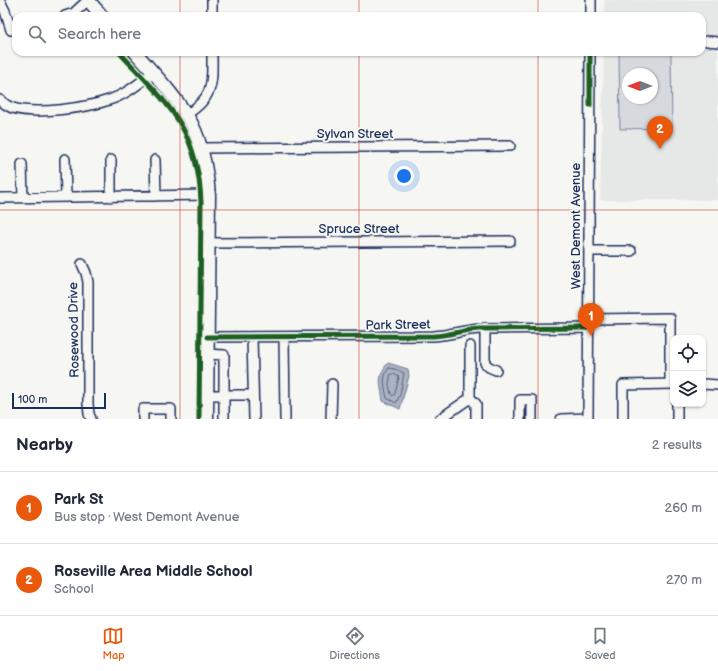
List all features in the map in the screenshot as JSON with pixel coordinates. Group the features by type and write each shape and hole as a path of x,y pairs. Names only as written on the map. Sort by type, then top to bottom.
{"main road":[{"path":"88,0 98,12"},
{"path":"138,56 168,89 192,125 201,148 206,168 209,195 207,419"}],"street":[{"path":"75,12 88,0"},
{"path":"212,0 212,12"},
{"path":"591,0 591,12"},
{"path":"0,1 12,30"},
{"path":"707,42 718,42"},
{"path":"186,116 202,103 209,93 212,81 212,56"},
{"name":"West Demont Avenue","path":"588,418 590,56"},
{"path":"0,100 11,108 24,110 56,110 88,106 110,100 128,91 153,73"},
{"name":"Sylvan Street","path":"201,148 510,146"},
{"path":"65,159 66,198"},
{"path":"111,160 111,197"},
{"path":"155,160 156,196"},
{"path":"22,164 23,198"},
{"path":"0,198 209,195"},
{"name":"Spruce Street","path":"208,243 510,241"},
{"path":"589,251 631,251"},
{"name":"Rosewood Drive","path":"82,264 88,282 88,404 91,419"},
{"path":"589,323 670,318 671,371"},
{"name":"Park Street","path":"207,338 434,336 485,328 589,323"},
{"path":"485,328 485,363 491,369 496,370"},
{"path":"252,337 254,419"},
{"path":"284,337 284,419"},
{"path":"470,346 470,398 476,404 476,419"},
{"path":"207,354 224,355 224,419"},
{"path":"331,419 332,384"},
{"path":"623,419 623,385 670,384"},
{"path":"706,384 718,385"},
{"path":"207,395 253,395"},
{"path":"440,419 470,398"},
{"path":"520,419 520,400 532,400 532,419"},
{"path":"677,407 677,419"},
{"path":"143,419 143,409 170,409 171,419"},
{"path":"562,419 588,418"}],"shaded area":[{"path":"605,0 718,0 718,200 600,200 604,56 706,56 706,12 604,12"},
{"path":"619,56 671,56 672,128 620,129"}],"water":[{"path":"388,363 408,369 409,376 400,409 383,401 380,381 384,368"}],"cycle path":[{"path":"123,56 152,87 175,115 186,134 198,172 201,202 199,419"},
{"path":"590,56 590,105"},
{"path":"207,337 434,336 479,329 588,328"}],"place":[{"name":"Roseville Area Middle School","path":"660,149"},
{"name":"Park St","path":"591,336"}]}
